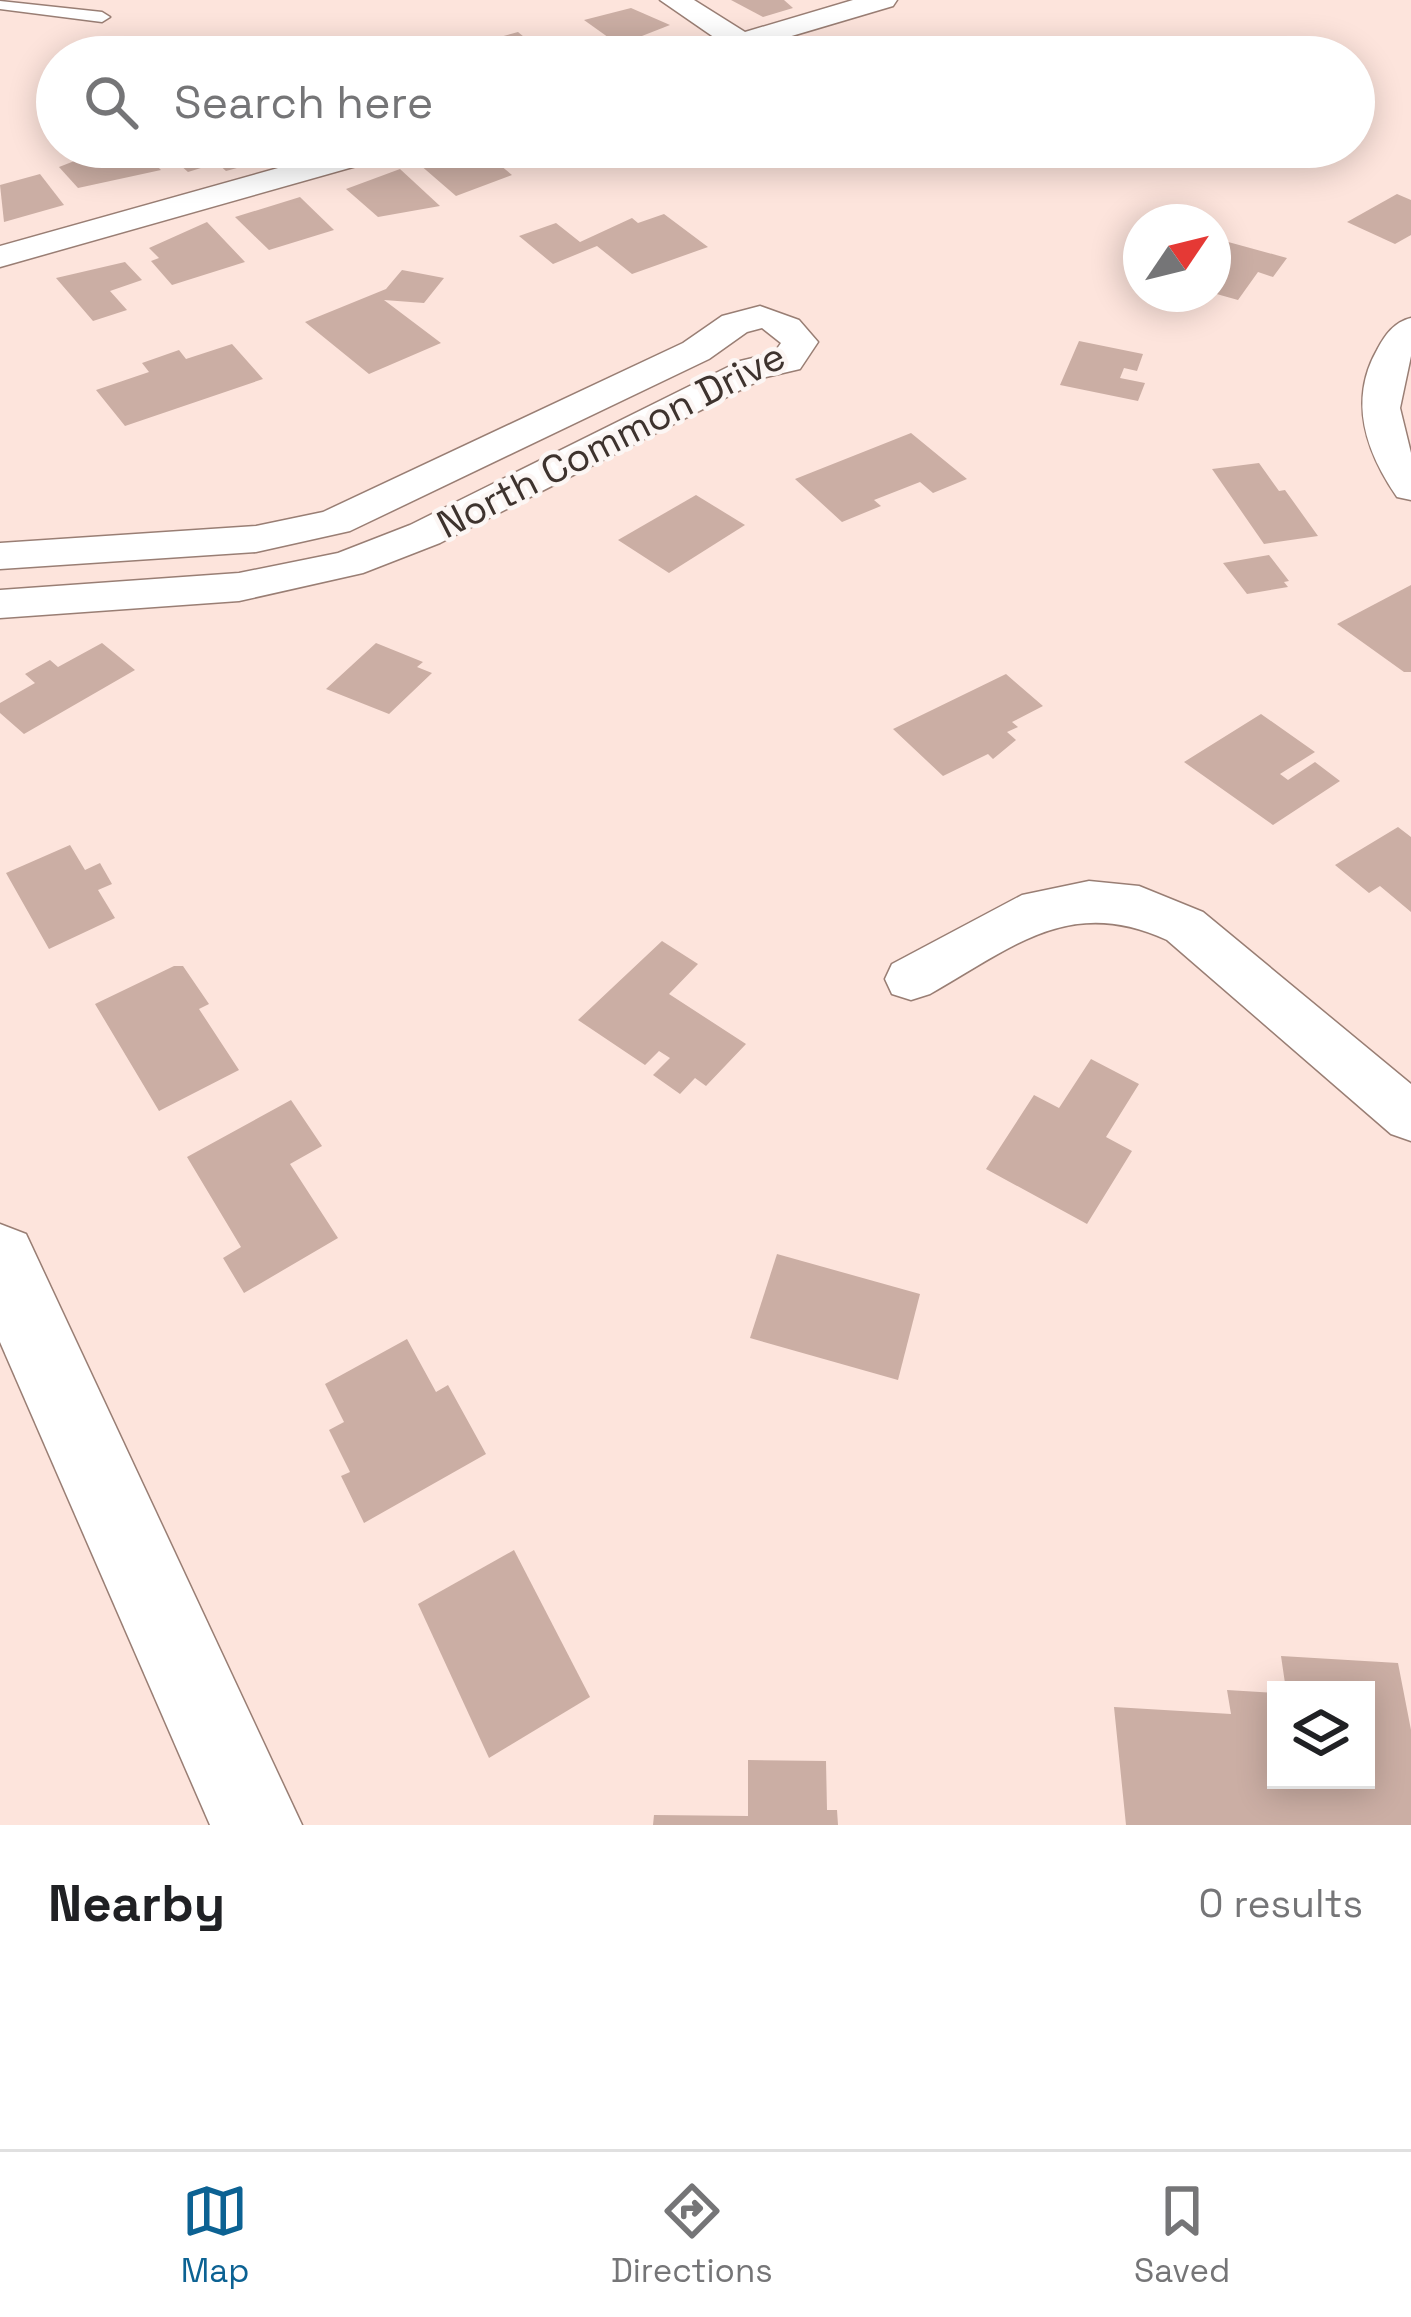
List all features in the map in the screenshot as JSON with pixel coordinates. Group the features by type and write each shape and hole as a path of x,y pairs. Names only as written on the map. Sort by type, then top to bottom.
{"street":[{"path":"674,0 732,36"},
{"path":"762,36 883,0"},
{"path":"0,257 314,168"},
{"name":"North Common Drive","path":"0,556 256,539 335,522 696,351 730,322 765,319 780,324 800,342 787,362 753,369 363,560 239,586 0,604"},
{"path":"1411,328 1391,350 1378,416 1386,446 1411,488"},
{"path":"911,979 1040,909 1089,899 1139,904 1185,926 1411,1117"},
{"path":"0,1257 256,1825"}],"lane":[{"path":"0,5 102,17"}],"building":[{"path":"731,0 784,0 793,8 763,17"},
{"path":"631,8 670,25 642,36 606,36 584,20"},
{"path":"60,168 161,170 78,188"},
{"path":"424,168 504,168 512,175 456,196"},
{"path":"400,169 440,206 378,217 346,189"},
{"path":"40,174 64,205 4,222 0,185"},
{"path":"1397,194 1411,200 1411,235 1395,244 1347,222"},
{"path":"300,197 334,230 269,250 235,217"},
{"path":"664,214 708,247 632,274 597,246 553,264 519,236 556,223 580,242 632,218 638,223"},
{"path":"207,222 245,262 172,285 151,261 159,258 149,248"},
{"path":"1231,243 1287,258 1273,277 1258,272 1238,300 1231,298"},
{"path":"125,262 142,280 110,291 127,310 93,321 56,278"},
{"path":"402,270 444,278 424,303 384,300 441,343 369,374 305,322 386,289"},
{"path":"1079,341 1143,354 1137,371 1124,368 1120,378 1145,383 1138,401 1060,385"},
{"path":"232,344 263,379 125,426 96,390 149,372 142,363 179,350 186,359"},
{"path":"911,433 967,479 933,493 920,482 874,500 881,506 842,522 795,479"},
{"path":"1259,463 1318,536 1264,544 1212,469"},
{"path":"696,495 745,525 669,573 618,540"},
{"path":"1269,555 1289,581 1284,582 1288,587 1247,594 1223,563"},
{"path":"1411,585 1411,672 1404,672 1337,624"},
{"path":"102,643 135,670 24,734 0,713 0,703 35,683 25,674 50,660 58,667"},
{"path":"376,643 423,662 417,667 432,673 389,714 326,689"},
{"path":"1006,674 1043,706 1012,722 1018,727 1007,732 1016,740 993,759 988,754 943,776 893,729"},
{"path":"1261,714 1315,752 1280,774 1288,780 1315,762 1340,781 1273,825 1184,762"},
{"path":"1398,827 1411,837 1411,912 1380,886 1369,893 1335,865"},
{"path":"70,845 85,870 100,863 112,884 98,890 115,918 49,949 6,873"},
{"path":"662,941 698,964 669,994 746,1044 706,1086 695,1078 680,1094 653,1075 670,1058 659,1051 645,1065 578,1020"},
{"path":"183,966 209,1004 199,1009 239,1070 159,1111 95,1004"},
{"path":"1091,1059 1139,1084 1106,1137 1132,1151 1087,1224 986,1169 1034,1095 1059,1108"},
{"path":"291,1100 322,1146 290,1164 338,1238 244,1293 223,1258 241,1247 187,1157"},
{"path":"777,1254 920,1294 898,1380 750,1338"},
{"path":"407,1339 436,1392 448,1385 486,1454 364,1523 341,1476 350,1472 329,1430 344,1422 325,1384"},
{"path":"514,1550 590,1697 489,1758 418,1604"},
{"path":"1281,1656 1398,1663 1411,1730 1411,1825 1126,1825 1114,1707 1231,1714 1227,1690 1267,1692 1267,1789 1375,1789 1375,1681 1285,1681"},
{"path":"748,1760 826,1761 827,1810 837,1810 838,1825 653,1825 654,1815 748,1816"}]}
